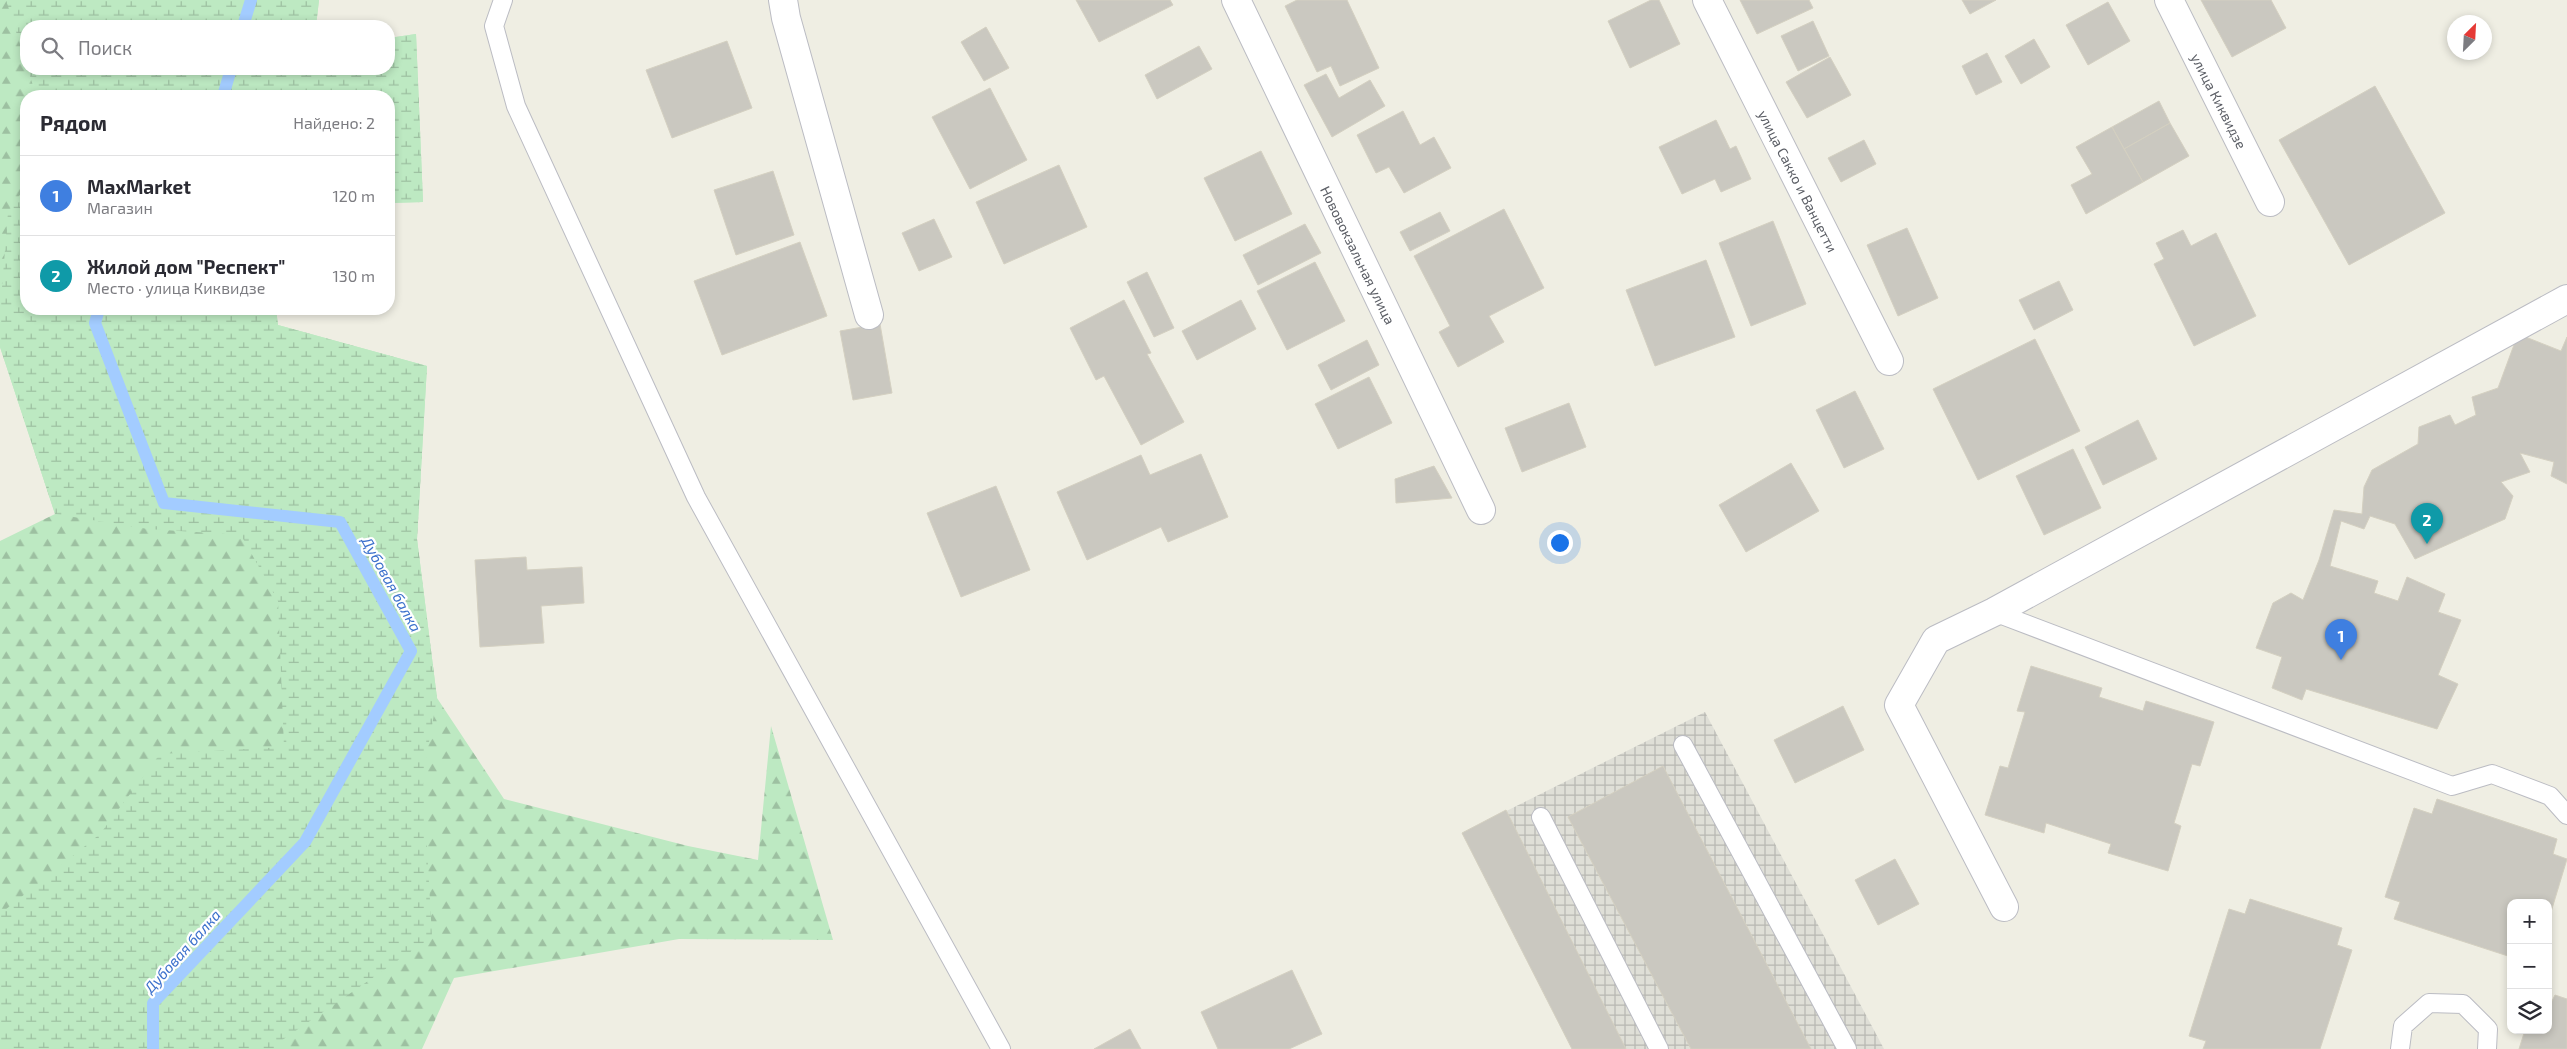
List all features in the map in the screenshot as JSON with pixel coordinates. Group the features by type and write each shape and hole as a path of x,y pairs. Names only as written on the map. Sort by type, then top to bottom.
{"street":[{"path":"783,0 786,18 869,315"},
{"name":"Нововокзальная улица","path":"1236,0 1481,510"},
{"name":"улица Сакко и Ванцетти","path":"1707,0 1889,361"},
{"name":"улица Киквидзе","path":"2169,0 2270,202"},
{"path":"2004,906 1899,705 1936,640 1994,612 2567,299"}],"lane":[{"path":"503,0 494,26 516,106 696,497 1001,1049"},
{"path":"1994,612 2452,786 2492,774 2550,796 2567,816"},
{"path":"1683,745 1847,1049"},
{"path":"1541,817 1659,1049"},
{"path":"2400,1049 2403,1026 2429,1003 2463,1004 2488,1029 2487,1049"}],"shaded area":[{"path":"1705,712 1884,1049 1572,1049 1462,833"}],"green space":[{"path":"0,0 319,0 317,20 20,20 20,75 395,75 395,37 416,34 423,202 395,203 395,90 20,90 20,315 277,315 278,325 427,366 417,539 437,698 504,799 688,846 758,860 771,726 833,940 679,939 454,978 422,1049 0,1049 0,541 55,514 0,347"},
{"path":"6,0 319,0 317,20 20,20 20,44"},
{"path":"416,34 423,202 395,203 395,90 34,90 30,75 395,75 395,37"},
{"path":"20,195 20,315 277,315 278,325 427,366 417,539 437,698 423,775 432,937 278,1043 278,1049 0,1049 0,914 100,834 160,754 284,747 278,601 241,535 148,529 55,514 0,347 0,313 8,212"}],"building":[{"path":"1076,0 1170,0 1173,5 1099,42"},
{"path":"1297,0 1347,0 1379,68 1340,86 1331,66 1317,72 1285,6"},
{"path":"1651,0 1659,0 1680,44 1630,68 1608,21"},
{"path":"1740,0 1809,0 1813,8 1757,34"},
{"path":"1962,0 1996,0 1970,14"},
{"path":"2201,0 2271,0 2286,28 2232,57"},
{"path":"2108,2 2130,41 2088,65 2066,25"},
{"path":"1813,21 1829,56 1798,71 1781,36"},
{"path":"986,27 1009,68 984,81 961,42"},
{"path":"2034,39 2050,67 2021,84 2005,56"},
{"path":"727,41 752,108 672,138 646,70"},
{"path":"1199,46 1212,69 1157,99 1145,75"},
{"path":"1987,53 2002,82 1976,95 1962,66"},
{"path":"1830,57 1851,95 1807,118 1786,82"},
{"path":"1326,74 1339,98 1370,80 1385,106 1332,137 1304,85"},
{"path":"2375,86 2445,213 2349,265 2279,140"},
{"path":"990,88 1027,160 970,189 932,117"},
{"path":"2159,101 2170,123 2124,149 2112,127"},
{"path":"1403,111 1420,145 1434,137 1451,168 1404,193 1389,167 1376,173 1357,135"},
{"path":"1716,120 1730,149 1736,146 1751,179 1721,192 1715,179 1682,194 1659,147"},
{"path":"2170,123 2189,156 2143,182 2124,149"},
{"path":"2112,127 2143,182 2086,214 2071,185 2092,174 2076,147"},
{"path":"1864,140 1876,164 1841,182 1828,158"},
{"path":"1261,151 1292,214 1235,241 1204,178"},
{"path":"1059,165 1087,227 1004,264 976,202"},
{"path":"773,171 794,235 736,255 714,190"},
{"path":"1504,209 1544,288 1489,316 1504,342 1458,367 1439,332 1450,326 1414,256"},
{"path":"1440,212 1450,231 1410,251 1400,232"},
{"path":"934,219 952,257 919,271 902,233"},
{"path":"1773,221 1806,304 1751,326 1719,243"},
{"path":"1305,224 1321,253 1258,285 1243,255"},
{"path":"1907,228 1938,298 1898,316 1867,245"},
{"path":"2183,230 2191,246 2216,233 2256,316 2194,346 2154,264 2164,259 2156,243"},
{"path":"800,242 827,316 722,355 694,281"},
{"path":"1706,260 1735,337 1655,366 1626,290"},
{"path":"1315,262 1345,321 1287,350 1257,291"},
{"path":"1147,272 1174,328 1154,337 1127,282"},
{"path":"2059,281 2073,310 2034,330 2019,300"},
{"path":"1124,300 1151,353 1147,354 1184,422 1141,445 1104,376 1096,380 1070,328"},
{"path":"1241,300 1256,329 1197,360 1182,331"},
{"path":"880,324 892,393 853,400 840,331"},
{"path":"2518,334 2561,351 2567,337 2567,484 2551,476 2554,462 2520,453 2530,472 2501,482 2513,496 2505,519 2415,559 2395,524 2370,516 2364,529 2341,521 2330,566 2378,581 2374,593 2398,601 2407,577 2445,594 2438,612 2461,620 2438,675 2458,684 2437,729 2306,689 2302,700 2272,688 2282,657 2256,648 2273,603 2291,593 2303,600 2319,560 2334,510 2362,514 2364,487 2372,470 2418,444 2419,427 2450,415 2455,425 2476,415 2472,397 2498,388"},
{"path":"2035,339 2080,431 1978,480 1933,389"},
{"path":"1367,340 1379,365 1331,390 1318,365"},
{"path":"1369,377 1392,423 1338,449 1315,404"},
{"path":"1855,391 1884,449 1844,468 1816,410"},
{"path":"1569,403 1586,447 1522,472 1505,428"},
{"path":"2138,420 2157,459 2103,485 2085,447"},
{"path":"2073,449 2101,508 2044,535 2016,476"},
{"path":"1201,454 1228,517 1168,542 1161,527 1087,560 1057,492 1141,455 1150,475"},
{"path":"1791,463 1819,511 1746,552 1719,505"},
{"path":"1434,466 1452,498 1396,503 1395,479"},
{"path":"996,486 1030,570 961,597 927,513"},
{"path":"526,557 527,570 582,567 584,603 541,606 544,643 480,647 475,560"},
{"path":"2031,666 2102,688 2099,697 2143,711 2146,701 2214,722 2200,766 2192,764 2174,823 2181,826 2168,871 2108,853 2111,844 2046,823 2044,833 1985,815 2000,766 2008,768 2025,712 2017,711"},
{"path":"1843,706 1864,750 1795,783 1774,740"},
{"path":"1663,766 1811,1049 1691,1049 1568,817"},
{"path":"2437,799 2557,839 2553,854 2567,859 2552,909 2552,899 2507,899 2507,956 2394,919 2400,902 2385,897 2414,808 2432,814"},
{"path":"1506,810 1626,1049 1572,1049 1462,833"},
{"path":"1895,859 1919,904 1878,925 1855,880"},
{"path":"2250,899 2342,928 2337,945 2352,950 2320,1049 2203,1049 2206,1041 2189,1036 2229,909 2245,914"},
{"path":"1292,970 1322,1034 1289,1049 1218,1049 1201,1012"},
{"path":"2555,995 2567,999 2567,1049 2519,1049 2524,1034 2552,1034 2552,1001"},
{"path":"1130,1029 1141,1049 1094,1049"}],"waterway":[{"name":"Дубовая балка","path":"245,20 251,0"},
{"name":"Дубовая балка","path":"225,90 229,75"},
{"name":"Дубовая балка","path":"97,315 95,323 164,503 340,522 411,651 305,842 153,1003 153,1049"}],"place":[{"name":"Жилой дом \"Респект\"","path":"2427,544"},
{"name":"MaxMarket","path":"2341,660"}]}
